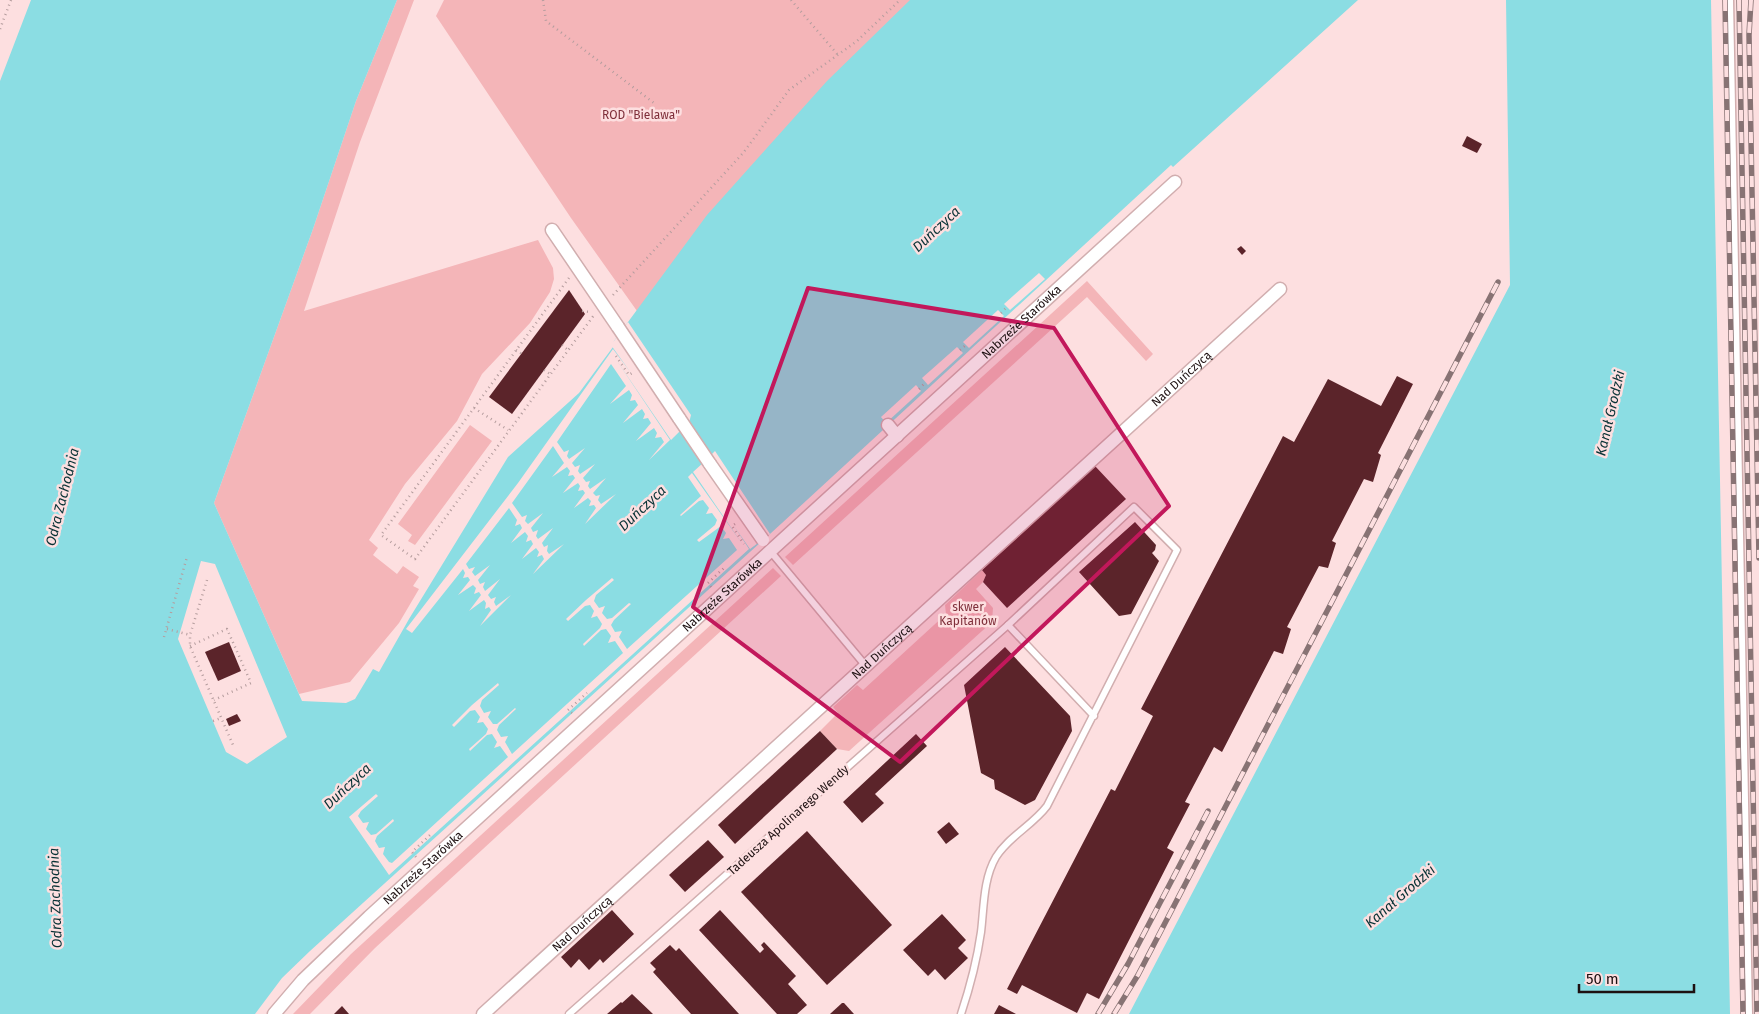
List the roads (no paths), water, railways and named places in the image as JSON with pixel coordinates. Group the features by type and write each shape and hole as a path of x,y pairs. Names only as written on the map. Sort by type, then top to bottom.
{"street":[{"name":"Nabrzeże Starówka","path":"274,1014 303,980 369,917 1175,182"},
{"path":"552,230 771,552"},
{"name":"Nad Duńczycą","path":"483,1014 1280,289"},
{"path":"888,425 898,436"}],"lane":[{"path":"1730,0 1749,1014"},
{"name":"Tadeusza Apolinarego Wendy","path":"569,1014 1008,625 1134,507 1177,550 1094,716"},
{"path":"771,552 865,665"},
{"path":"961,1014 976,961 985,895 991,868 1003,848 1040,816 1047,806 1094,716 1008,625"}],"water":[{"path":"31,0 397,0 356,101 313,229 214,503 302,701 346,703 355,699 373,669 379,672 409,619 508,457 579,393 613,347 614,341 707,215 827,81 910,0 1358,0 1173,167 1171,165 782,523 310,951 282,978 255,1014 0,1014 0,81","holes":["201,561 215,564 287,737 247,764 226,752 178,639"]},
{"name":"Kanał Grodzki","path":"1506,0 1711,0 1730,1014 1129,1014 1510,285"}],"railway":[{"path":"1725,0 1743,1014"},
{"path":"1739,0 1757,1014"},
{"path":"1751,0 1749,35 1759,558"},
{"path":"1114,1014 1138,975 1498,282"},
{"path":"1098,1014 1128,964 1208,811"}],"park label":[{"name":"ROD \"Bielawa\"","path":"641,115"},
{"name":"skwer Kapitanów","path":"968,614"}],"water label":[{"name":"Duńczyca","path":"936,229"},
{"name":"Odra Zachodnia","path":"62,497"},
{"name":"Duńczyca","path":"642,508"},
{"name":"Duńczyca","path":"347,786"},
{"name":"Odra Zachodnia","path":"55,898"}]}
